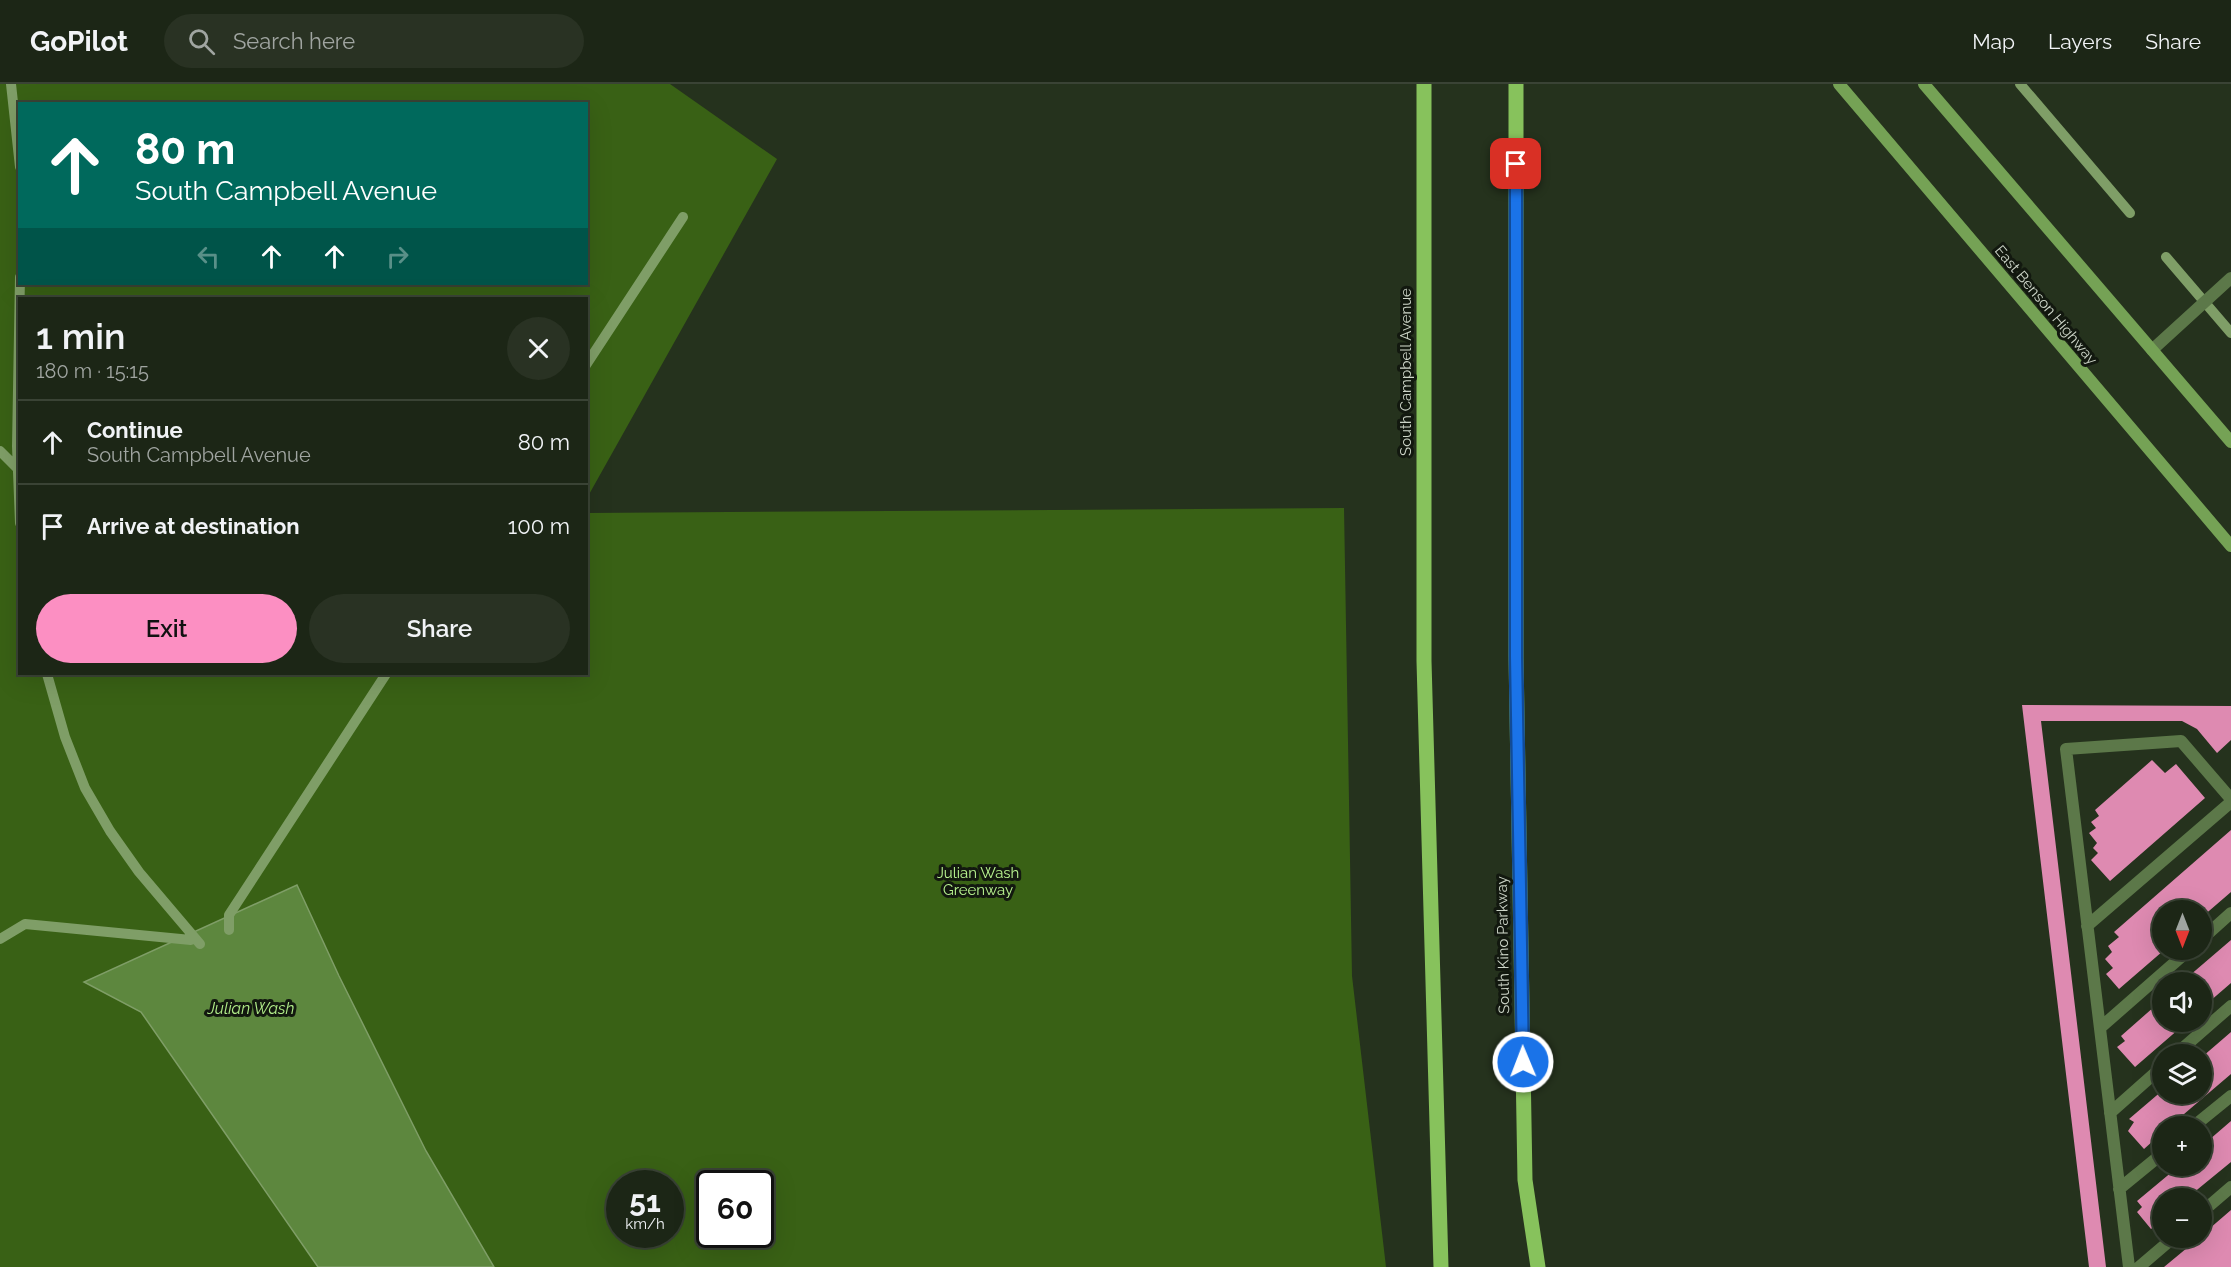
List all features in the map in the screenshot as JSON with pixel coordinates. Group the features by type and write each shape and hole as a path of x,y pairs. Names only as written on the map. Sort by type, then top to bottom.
{"main road":[{"name":"South Campbell Avenue","path":"1424,84 1424,661 1441,1267"},
{"name":"South Kino Parkway","path":"1516,84 1516,657 1525,1180 1538,1267"},
{"name":"East Benson Highway","path":"1839,84 2231,546"},
{"path":"1924,84 2231,442"}],"lane":[{"path":"2152,350 2231,278"},
{"path":"2087,926 2231,800 2181,741 2066,749 2087,926 2100,1028 2128,1267"},
{"path":"2212,930 2231,913"},
{"path":"2100,1028 2178,960"},
{"path":"2187,1044 2231,1006"},
{"path":"2110,1113 2152,1076"},
{"path":"2206,1116 2231,1096"},
{"path":"2119,1189 2152,1162"},
{"path":"2212,1203 2231,1187"},
{"path":"2139,1267 2161,1248"}],"green space":[{"name":"Julian Wash Greenway","path":"0,84 670,84 777,159 588,496 588,297 18,297 18,675 588,675 588,513 1344,508 1352,976 1386,1267 0,1267"}],"water":[{"name":"Julian Wash","path":"297,885 339,976 426,1151 494,1267 318,1267 141,1012 84,982"}],"building":[{"path":"2022,705 2231,706 2231,740 2217,753 2197,729 2182,721 2041,721 2106,1267 2089,1267"},
{"path":"2152,760 2165,773 2176,764 2205,798 2110,881 2091,860 2098,853 2093,848 2097,843 2089,833 2096,828 2091,822 2099,816 2095,810"},
{"path":"2231,830 2231,892 2212,908 2212,900 2152,900 2153,960 2119,989 2106,974 2113,968 2105,959 2112,952 2108,946 2119,937 2114,932"},
{"path":"2231,940 2231,983 2212,999 2212,972 2194,972 2208,960 2212,960 2212,956"},
{"path":"2152,1009 2152,1032 2175,1032 2162,1044 2152,1044 2152,1052 2135,1067 2117,1047 2125,1041 2121,1036"},
{"path":"2231,1032 2231,1074 2212,1090 2212,1048"},
{"path":"2152,1099 2152,1104 2196,1104 2182,1116 2152,1116 2152,1142 2144,1149 2128,1131 2134,1122 2129,1119"},
{"path":"2231,1121 2231,1162 2199,1188 2153,1188 2167,1176 2212,1176 2212,1137"},
{"path":"2152,1188 2151,1229 2137,1212 2142,1207 2137,1201"},
{"path":"2231,1210 2231,1267 2164,1267 2187,1248 2212,1248 2212,1226"}],"waterway":[{"name":"Julian Wash","path":"11,84 18,149"},
{"path":"2020,84 2130,213"},
{"path":"588,362 683,217"},
{"path":"2166,257 2231,333"},
{"name":"Julian Wash","path":"20,285 20,297"},
{"name":"Julian Wash","path":"18,390 18,472"},
{"path":"0,451 17,468"},
{"name":"Julian Wash","path":"47,675 65,737 85,788 110,831 139,872 200,944"},
{"path":"229,930 229,915 385,675"},
{"path":"0,939 25,924 191,940"}],"route":[{"path":"1516,164 1516,657 1523,1062"}]}
